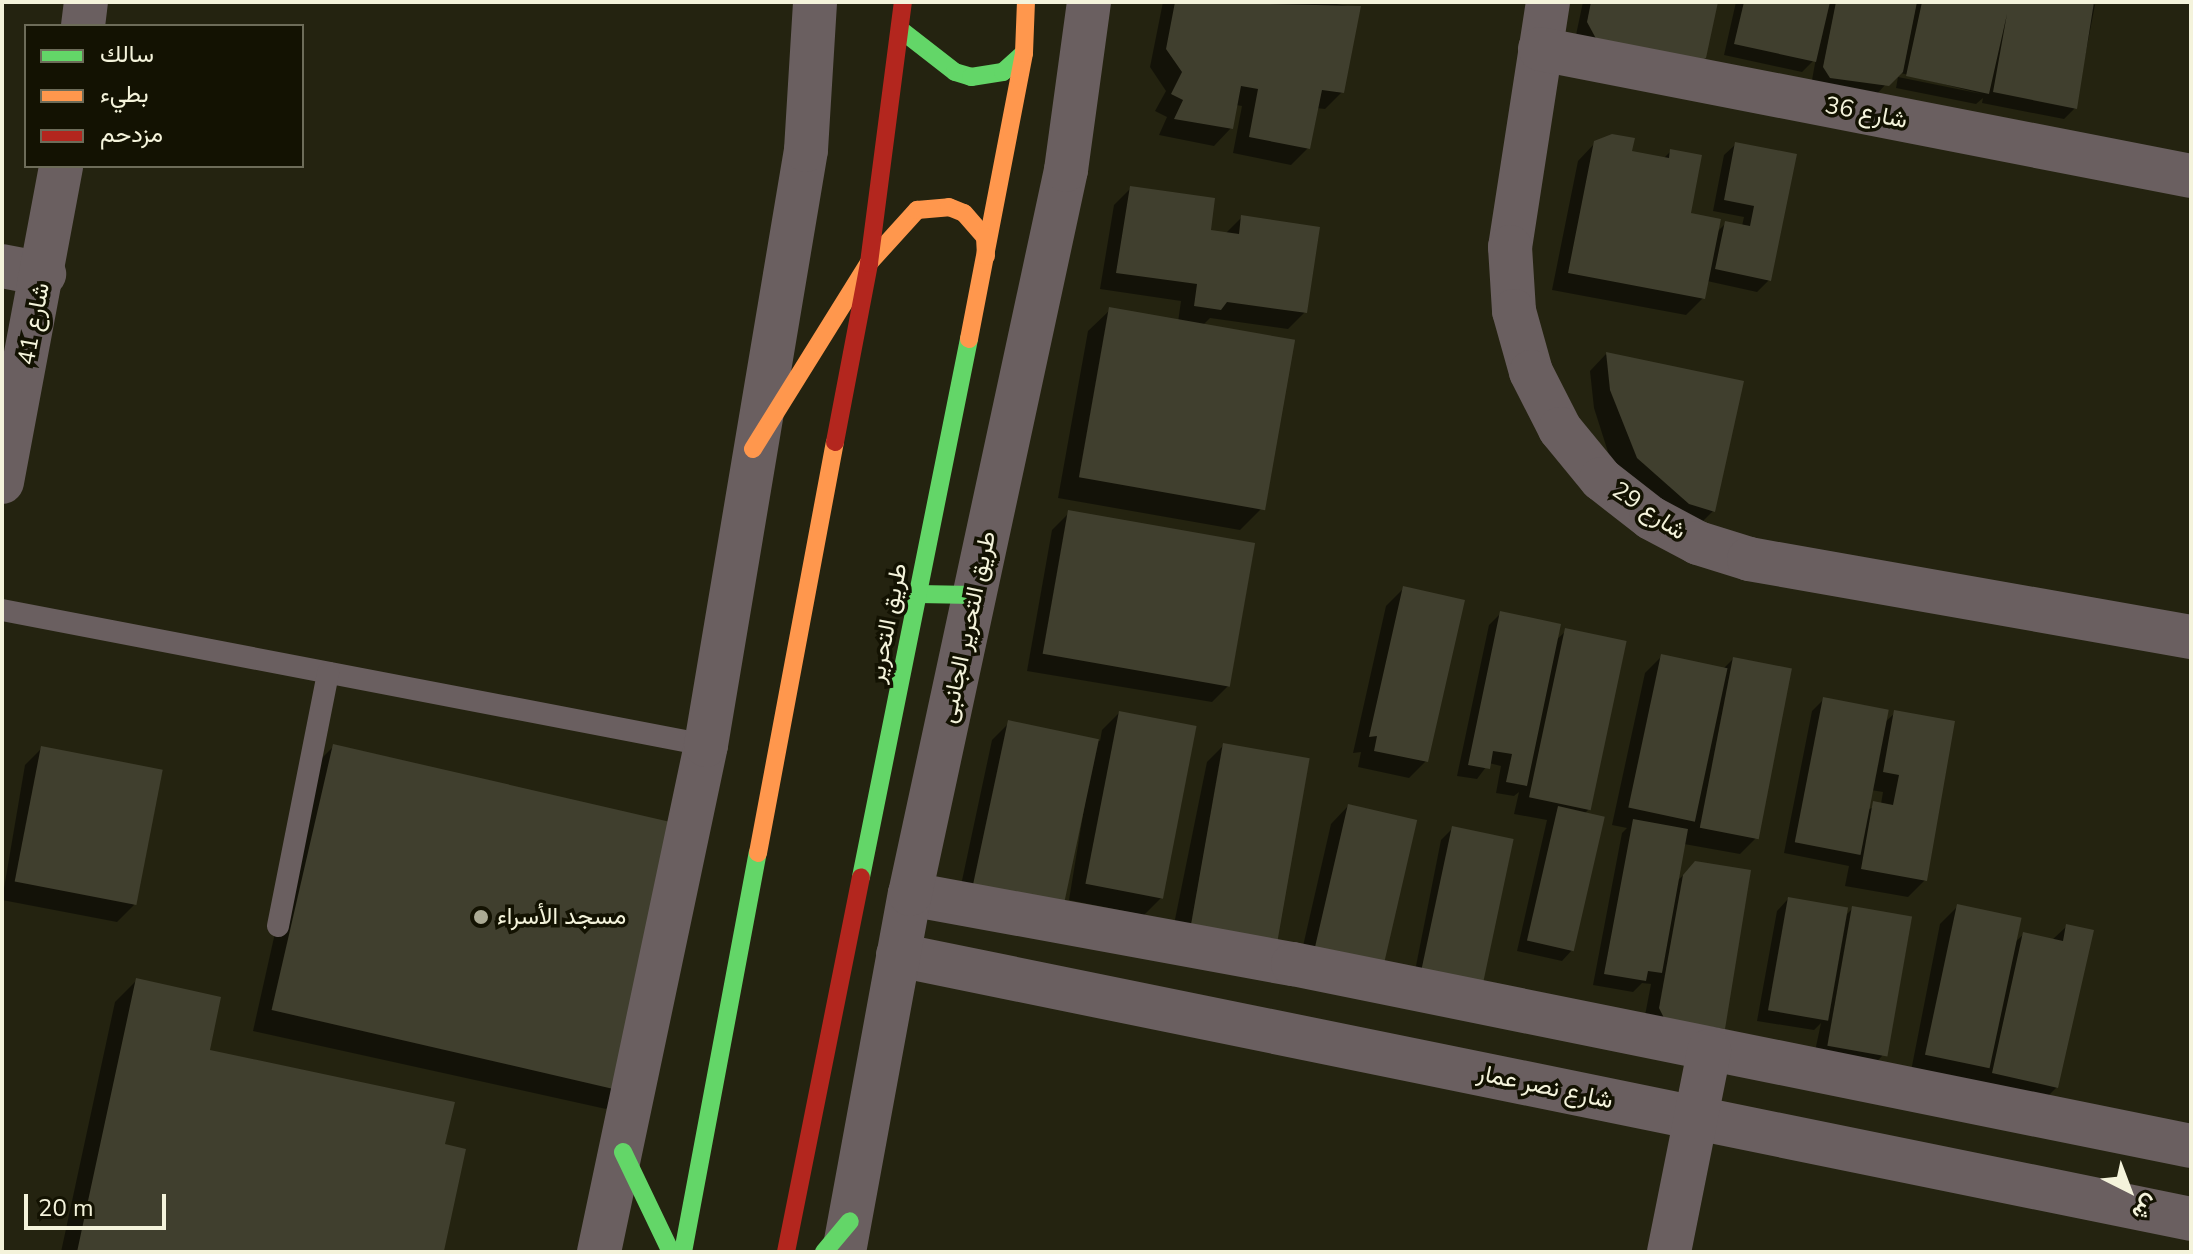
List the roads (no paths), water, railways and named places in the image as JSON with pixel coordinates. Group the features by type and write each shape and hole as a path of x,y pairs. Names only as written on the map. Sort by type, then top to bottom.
{"street":[{"path":"83,24 86,2"},
{"path":"599,1252 623,1152 706,745 753,449 806,150 815,2"},
{"path":"683,1252 869,263 903,2"},
{"name":"طريق التحرير","path":"786,1252 986,256 1024,53 1026,2"},
{"name":"طريق التحرير الجانبى","path":"839,1242 910,894 1066,170 1089,2"},
{"name":"شارع 29","path":"1548,2 1510,247 1514,311 1531,372 1560,429 1601,479 1651,518 1698,543 1749,559 2191,637"},
{"path":"901,30 955,72 971,77 1003,72 1024,53"},
{"name":"شارع 36","path":"1540,49 2191,176"},
{"name":"شارع 41","path":"2,482 23,270 60,168"},
{"path":"753,449 869,263 917,210 933,206 949,207 976,223 985,237 986,256"},
{"path":"918,594 974,595"},
{"path":"910,894 1293,964 1709,1051 2191,1146"},
{"name":"شارع نصر عمار","path":"898,955 2191,1219"},
{"path":"1669,1252 1709,1051"},
{"path":"623,1152 671,1252"}],"lane":[{"path":"2,610 706,745"},
{"path":"278,926 328,673"}],"place":[{"name":"مسجد الأسراء","path":"481,917"}]}
